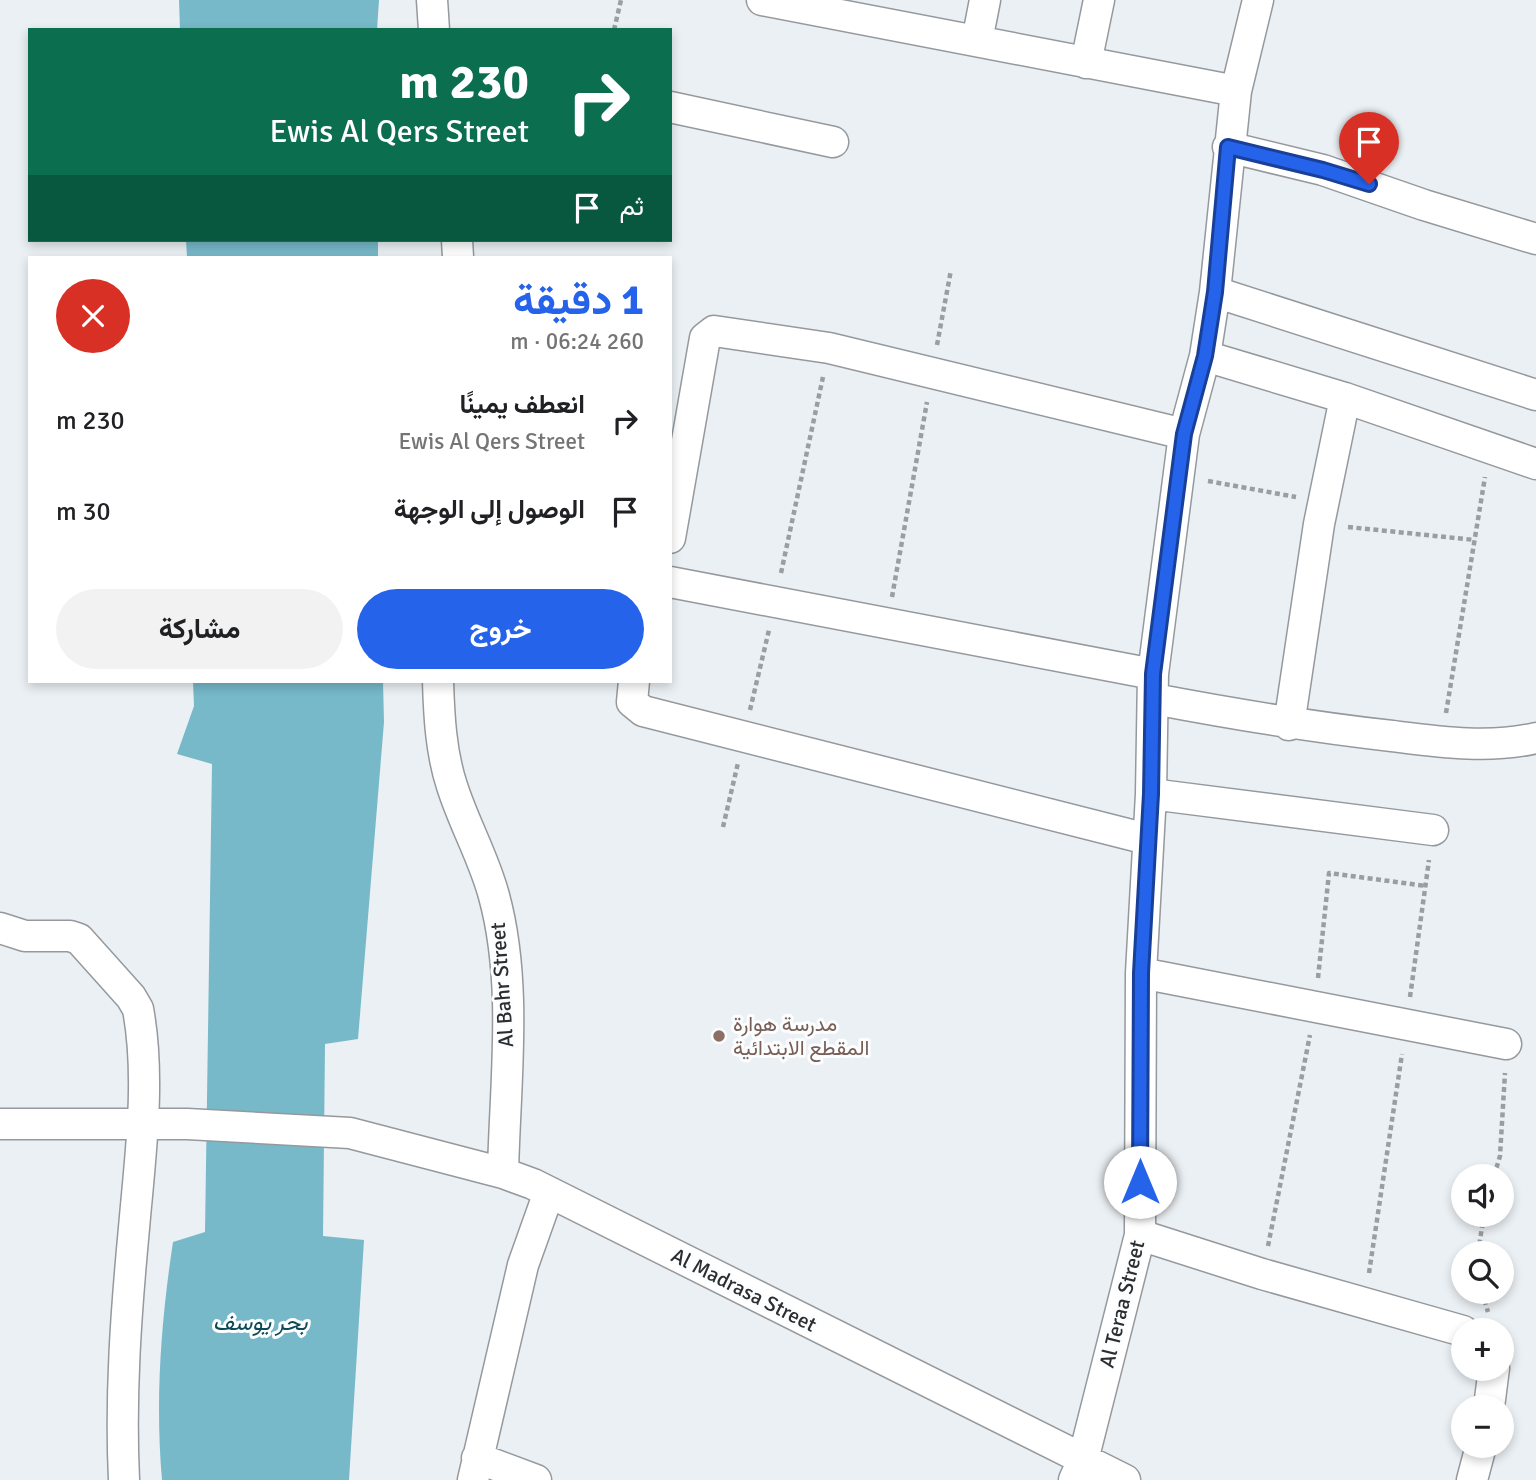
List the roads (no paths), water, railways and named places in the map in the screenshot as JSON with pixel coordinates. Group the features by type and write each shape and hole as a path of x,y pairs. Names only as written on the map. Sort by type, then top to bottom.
{"street":[{"path":"432,0 434,28"},
{"path":"762,0 1236,91"},
{"path":"977,41 985,0"},
{"path":"1086,63 1099,0"},
{"name":"Al Teraa Street","path":"1078,1470 1140,1235 1141,973 1151,794 1153,686 1184,434 1205,356 1215,292 1228,147 1236,91 1258,0"},
{"path":"672,107 833,142"},
{"path":"1228,147 1323,170 1458,216 1536,239"},
{"path":"1215,292 1536,396"},
{"path":"672,527 705,338 714,331 829,348 1184,434"},
{"path":"1205,356 1345,398 1536,464"},
{"path":"1289,725 1322,513 1345,398"},
{"path":"672,582 776,600 887,624 1153,686 1289,725 1442,742 1492,744 1536,738"},
{"name":"Al Bahr Street","path":"438,683 443,748 452,786 495,896 502,939 507,999 503,1172"},
{"path":"634,683 632,702 643,711 1147,839"},
{"path":"1151,794 1433,830"},
{"path":"0,928 25,936 70,936 79,939 131,997 140,1022 143,1126 126,1316 121,1410 124,1480"},
{"path":"1141,973 1506,1044"},
{"name":"Al Madrasa Street","path":"0,1124 187,1124 350,1133 503,1172 550,1192 1078,1470 1125,1480"},
{"path":"536,1480 475,1469 523,1265 550,1192"},
{"path":"1140,1235 1262,1274 1451,1327"},
{"path":"1472,1480 1478,1458"}],"water":[{"path":"179,0 379,0 377,28 180,28"},
{"path":"186,242 378,242 378,256 187,256"},
{"name":"بحر يوسف","path":"193,683 383,683 384,722 358,1039 325,1044 323,1236 364,1240 349,1480 162,1480 160,1361 173,1242 205,1232 212,764 177,754 194,706"}],"place":[{"name":"مدرسة هوارة المقطع اﻻبتدائية","path":"719,1036"}]}
